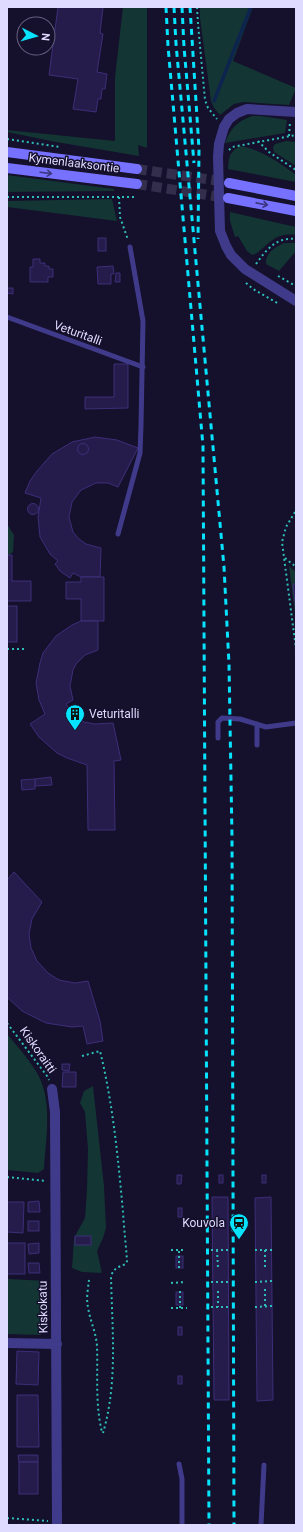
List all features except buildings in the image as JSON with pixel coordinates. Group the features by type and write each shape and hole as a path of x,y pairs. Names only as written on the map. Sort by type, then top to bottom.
{"main road":[{"name":"Kymenlaaksontie","path":"7,152 137,169"},
{"name":"Kymenlaaksontie","path":"7,168 138,184"},
{"path":"228,182 296,196"},
{"path":"228,198 296,211"}],"street":[{"path":"293,116 247,109 237,113 229,119 224,127 219,144 218,157 220,231 222,239 230,255 258,278 296,300"},
{"name":"Kiskokatu","path":"52,1089 55,1112 57,1344 54,1523"},
{"path":"7,1343 57,1344"}],"lane":[{"path":"118,534 140,453 143,321 130,247"},
{"name":"Veturitalli","path":"7,317 143,367"},
{"path":"218,738 218,722 222,718 231,717 266,727 296,723"},
{"path":"257,724 257,745"},
{"path":"179,1464 182,1479 182,1525"},
{"path":"262,1525 264,1465"}],"path":[{"path":"198,7 198,24 205,100 208,108 224,127"},
{"path":"289,136 293,116"},
{"path":"258,142 269,152 296,170"},
{"path":"119,196 120,217 130,247"},
{"path":"7,197 137,197"},
{"path":"253,269 272,244 281,240 296,239"},
{"path":"295,512 286,527 282,542 296,649"},
{"path":"284,558 296,567"},
{"path":"7,649 25,650"},
{"name":"Kiskoraitti","path":"7,1023 47,1076 52,1089"},
{"path":"82,1056 100,1051 103,1061 110,1096 120,1172 126,1247 126,1264 118,1266 111,1276 114,1353 109,1412 102,1433 98,1409 97,1345 87,1306 88,1280"},
{"path":"7,1178 55,1182"},
{"path":"171,1250 186,1250"},
{"path":"179,1250 179,1268"},
{"path":"211,1250 229,1250"},
{"path":"218,1250 218,1268"},
{"path":"255,1250 272,1250"},
{"path":"265,1250 265,1267"},
{"path":"265,1276 265,1281"},
{"path":"218,1277 218,1282"},
{"path":"178,1278 178,1283"},
{"path":"255,1282 272,1281"},
{"path":"171,1283 186,1282"},
{"path":"211,1282 229,1282"},
{"path":"265,1289 265,1307"},
{"path":"180,1291 180,1308"},
{"path":"218,1291 218,1307"},
{"path":"255,1307 272,1306"},
{"path":"211,1307 229,1307"},
{"path":"171,1308 186,1308"},
{"path":"7,1518 54,1523"}],"green space":[{"path":"123,7 147,7 147,148 138,145 139,156 7,132 7,130 115,141 115,77"},
{"path":"200,7 253,7 233,61 296,88 289,105 244,102 234,104 220,115 214,108 211,101 200,18"},
{"path":"252,116 287,120 285,133 225,143 229,133 235,126"},
{"path":"286,141 296,142 296,166 274,152 273,147 275,144"},
{"path":"240,146 255,150 277,161 296,175 296,182 228,169 230,155"},
{"path":"7,175 114,189 114,191 7,192"},
{"path":"112,199 117,221 7,207 7,201"},
{"path":"230,212 296,227 296,235 278,237 257,253 252,255 247,251 238,236 235,237 230,221"},
{"path":"284,243 296,243 296,251 279,271 266,264 266,260 271,251"},
{"path":"7,524 14,535 13,552 7,556"},
{"path":"289,566 296,572 296,621"},
{"path":"7,1034 34,1068 42,1084 45,1095 47,1107 47,1132 44,1169 38,1173 7,1170"},
{"path":"93,1086 104,1186 106,1228 97,1251 102,1273 82,1272 72,1268 74,1238 85,1218 87,1190 88,1149 85,1112 80,1103 84,1091"},
{"path":"7,1279 48,1281 48,1328 40,1335 7,1334"}],"waterway":[{"path":"214,101 251,7"}],"tunnel":[{"path":"137,169 227,182"},
{"path":"137,184 227,198"}],"railway":[{"path":"166,7 168,46 203,446 209,1525"},
{"path":"174,7 176,44 224,567 229,664 232,837 234,1525"},
{"path":"182,7 194,163"},
{"path":"190,7 199,149 198,239"}],"place":[{"name":"Veturitalli","path":"75,731"},
{"name":"Kouvola","path":"239,1240"}]}
